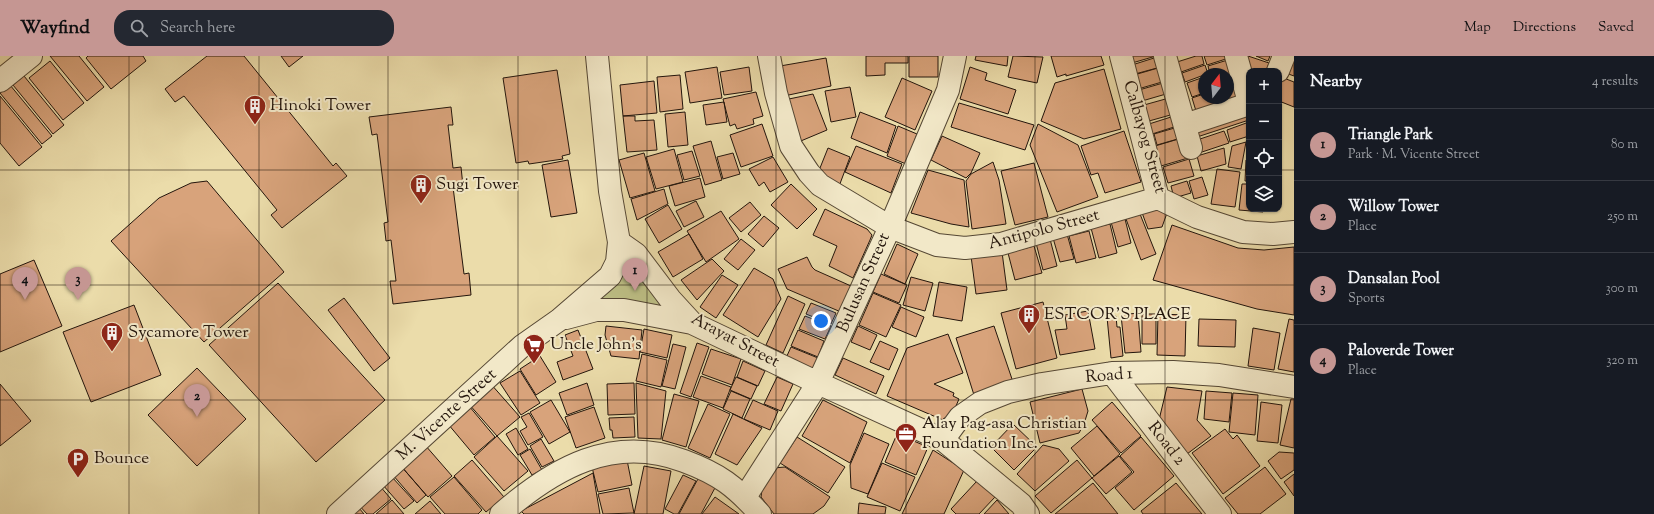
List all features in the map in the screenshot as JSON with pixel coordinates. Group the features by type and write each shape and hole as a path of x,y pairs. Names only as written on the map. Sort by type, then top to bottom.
{"street":[{"path":"0,81 31,56"},
{"path":"597,56 610,191 619,242"},
{"name":"Antipolo Street","path":"769,56 776,93 791,146 809,173 820,185 841,199 890,227 938,245 965,248 1001,244 1158,198"},
{"name":"Bulusan Street","path":"745,497 818,383 890,227 948,90 955,56"},
{"name":"Calbayog Street","path":"1121,56 1158,198 1198,217 1243,232 1272,234 1294,232"},
{"path":"1165,56 1191,148"},
{"path":"1236,56 1246,92"},
{"path":"1279,68 1284,56"},
{"path":"1185,125 1246,104"},
{"name":"M. Vicente Street","path":"338,514 522,346 559,320 610,276 617,262 619,242"},
{"name":"Arayat Street","path":"619,242 636,254 670,299 692,323 943,440 1009,494 1028,514"},
{"name":"M. Vicente Street","path":"559,320 596,310 624,310 692,323"},
{"name":"Road 1","path":"943,440 960,417 980,403 1008,392 1042,384 1112,373 1173,372 1219,375 1294,387"},
{"name":"Road 2","path":"1112,373 1220,514"},
{"path":"501,514 523,495 558,472 592,458 619,452 650,452 668,455 700,467 724,479 745,497 760,514"}],"green space":[{"path":"623,244 674,312 578,305"}],"building":[{"path":"50,56 79,56 104,87 87,101"},
{"path":"88,56 143,56 146,61 111,89 86,58"},
{"name":"Hinoki Tower","path":"207,56 244,56 333,166 336,163 347,176 282,228 271,215 277,210 184,96 175,102 165,89"},
{"path":"281,56 303,56 289,67"},
{"path":"866,56 908,56 908,63 885,63 885,75 866,76"},
{"path":"909,56 938,56 938,77 909,77"},
{"path":"976,56 1008,56 1007,66 975,60"},
{"path":"1013,56 1043,57 1037,83 1008,77"},
{"path":"1051,56 1101,56 1104,65 1066,76 1066,74 1057,77"},
{"path":"1130,56 1156,56 1132,63"},
{"path":"1196,56 1202,56 1204,64 1181,72 1177,62"},
{"path":"1204,56 1232,56 1232,57 1207,65"},
{"path":"1248,56 1269,63 1267,68 1243,68"},
{"path":"1256,56 1270,56 1268,61"},
{"path":"826,58 831,86 784,96 780,66"},
{"path":"1154,58 1157,68 1135,74 1132,65"},
{"path":"1231,59 1236,73 1234,74 1234,68 1208,68 1208,66"},
{"path":"1294,59 1294,76 1283,72"},
{"path":"50,61 84,103 63,120 29,78"},
{"path":"1205,65 1206,68 1198,68 1198,77 1185,82 1182,73"},
{"path":"717,67 722,98 690,103 685,72"},
{"path":"749,67 752,91 724,95 720,72"},
{"path":"970,67 987,73 985,80 1016,90 1008,114 960,99"},
{"path":"1158,68 1162,82 1138,89 1134,75"},
{"path":"1104,69 1121,129 1084,139 1041,121 1055,83"},
{"path":"557,70 570,154 562,156 563,159 529,164 528,161 516,163 503,78"},
{"path":"680,75 683,109 660,112 657,77"},
{"path":"1234,75 1237,81 1234,82"},
{"path":"24,76 64,125 53,134 13,85"},
{"path":"1282,77 1294,82 1294,107 1282,102"},
{"path":"902,78 932,91 915,130 885,117"},
{"path":"1198,79 1198,95 1192,97 1187,83"},
{"path":"654,81 657,113 623,116 620,85"},
{"path":"1240,82 1245,96 1234,100 1234,84"},
{"path":"1163,83 1166,94 1142,101 1139,90"},
{"path":"10,85 52,136 42,144 0,93"},
{"path":"850,87 856,117 831,122 825,91"},
{"path":"756,92 763,116 753,119 754,124 737,129 735,124 730,126 723,99"},
{"path":"813,94 827,130 796,143 784,100"},
{"path":"0,96 42,147 19,166 0,143"},
{"path":"1198,96 1198,104 1216,104 1196,111 1192,98"},
{"path":"1169,98 1174,114 1149,121 1144,105"},
{"path":"724,102 727,122 706,125 703,105"},
{"path":"959,103 1034,125 1025,150 951,127"},
{"name":"Sugi Tower","path":"451,107 453,125 448,125 453,168 461,167 463,186 453,187 464,274 469,273 471,295 393,304 390,281 396,281 391,240 386,241 384,223 388,222 377,134 372,135 369,117"},
{"path":"1246,110 1246,121 1194,138 1191,127"},
{"path":"685,112 688,145 668,147 665,114"},
{"path":"860,112 896,126 887,153 851,138"},
{"path":"623,116 635,116 635,121 654,120 657,150 627,152"},
{"path":"1171,117 1174,127 1152,134 1149,124"},
{"path":"1246,123 1246,137 1230,142 1227,130"},
{"path":"762,124 773,156 741,167 730,135"},
{"path":"1038,124 1078,145 1098,197 1057,212 1030,145"},
{"path":"898,126 917,134 906,164 887,156"},
{"path":"1178,127 1181,138 1157,145 1154,134"},
{"path":"1124,131 1141,182 1105,193 1098,173 1091,175 1081,146"},
{"path":"1224,131 1229,143 1199,153 1194,141"},
{"path":"942,136 980,153 971,173 966,178 931,160"},
{"path":"1182,138 1188,158 1161,166 1155,146"},
{"path":"711,141 722,180 705,185 693,146"},
{"path":"1246,142 1241,169 1228,167 1232,146"},
{"path":"856,146 902,164 891,193 845,172"},
{"path":"828,148 850,157 838,189 816,178"},
{"path":"1224,148 1226,164 1201,171 1197,156"},
{"path":"674,149 683,182 656,189 646,157"},
{"path":"692,151 700,176 684,180 677,155"},
{"path":"644,153 655,191 630,198 619,160"},
{"path":"733,153 740,174 723,179 717,157"},
{"path":"773,157 788,182 770,192 764,182 759,186 749,169"},
{"path":"1189,159 1194,176 1168,183 1163,167"},
{"path":"568,160 577,213 551,217 542,165"},
{"path":"1246,160 1246,181 1245,181"},
{"path":"993,162 999,180 1006,224 972,229 966,181 971,174"},
{"path":"1034,163 1048,217 1015,225 1001,171"},
{"path":"1217,169 1240,172 1235,207 1211,204"},
{"path":"928,170 964,180 969,227 951,224 911,213"},
{"path":"1202,177 1208,195 1194,199 1189,181"},
{"path":"700,178 705,197 675,206 669,186"},
{"path":"207,181 284,272 204,342 111,241 159,198 191,183"},
{"path":"1187,181 1191,193 1174,198 1171,186"},
{"path":"791,184 817,209 797,229 771,205"},
{"path":"1242,184 1246,184 1246,211 1239,210"},
{"path":"664,189 668,204 637,220 631,199"},
{"path":"696,201 704,217 684,227 676,211"},
{"path":"750,202 761,215 741,232 729,218"},
{"path":"668,205 682,229 659,243 645,219"},
{"path":"1155,206 1167,213 1162,227 1148,229 1141,210"},
{"path":"825,209 867,229 872,235 853,278 829,266 837,246 813,235"},
{"path":"721,211 739,239 706,262 687,231"},
{"path":"1140,214 1156,254 1141,260 1126,219"},
{"path":"764,216 779,228 763,247 748,234"},
{"path":"1125,219 1131,243 1118,247 1111,222"},
{"path":"1110,224 1117,253 1099,258 1091,228"},
{"path":"1172,225 1238,248 1264,250 1294,247 1294,315 1257,309 1153,280"},
{"path":"1089,231 1096,258 1076,263 1069,236"},
{"path":"689,234 703,259 673,277 658,252"},
{"path":"1067,234 1074,259 1060,262 1053,238"},
{"path":"741,239 755,250 738,270 724,259"},
{"path":"1050,239 1057,266 1043,270 1036,243"},
{"path":"897,244 918,254 905,284 884,274"},
{"path":"1034,246 1042,273 1015,280 1008,253"},
{"path":"1002,252 1007,290 976,294 971,256"},
{"path":"807,257 815,270 851,286 841,312 787,289 778,269"},
{"path":"712,259 724,271 697,300 681,280"},
{"path":"34,260 62,326 0,352 0,274"},
{"path":"754,268 773,279 781,299 758,337 723,315"},
{"path":"881,274 907,285 899,303 873,292"},
{"path":"722,275 738,285 716,318 700,307"},
{"path":"911,277 933,283 925,311 903,305"},
{"path":"939,282 967,287 962,321 933,316"},
{"path":"278,283 385,400 316,462 209,345"},
{"path":"873,293 901,305 886,337 859,325"},
{"path":"788,296 805,304 783,353 766,345"},
{"path":"344,298 390,358 374,371 328,310"},
{"name":"ESTCOR'S PLACE","path":"1043,302 1057,358 1016,369 1001,313"},
{"path":"811,303 836,313 831,324 806,314"},
{"name":"Sycamore Tower","path":"134,305 161,375 91,402 63,332"},
{"path":"901,307 924,317 916,337 892,327"},
{"path":"1088,311 1095,349 1060,355 1055,330 1067,329 1065,315"},
{"path":"1138,313 1141,352 1125,353 1121,315"},
{"path":"1142,314 1156,314 1156,344 1142,344"},
{"path":"1158,314 1186,315 1185,356 1157,355"},
{"path":"805,316 831,326 825,339 799,329"},
{"path":"1116,316 1117,327 1120,327 1123,356 1111,358 1107,317"},
{"path":"1199,319 1236,320 1235,347 1198,346"},
{"path":"1289,319 1294,320 1294,372 1278,369"},
{"path":"606,326 642,330 639,359 611,356 605,335"},
{"path":"858,326 877,335 870,350 851,342"},
{"path":"994,326 1013,382 974,395 956,338"},
{"path":"1253,328 1280,333 1274,370 1248,366"},
{"path":"644,329 672,335 667,358 640,352"},
{"path":"578,330 593,369 563,380 557,362 573,356 565,335"},
{"path":"798,330 824,341 818,357 791,346"},
{"path":"948,334 963,373 934,384 954,393 953,396 959,399 950,420 944,418 943,420 887,396 907,348"},
{"path":"880,341 898,349 889,370 870,362"},
{"path":"697,343 709,347 691,397 680,393"},
{"path":"673,344 686,347 675,389 662,386"},
{"path":"791,347 818,358 813,369 786,358"},
{"path":"711,349 741,359 732,385 702,374"},
{"path":"642,354 667,360 661,387 636,381"},
{"path":"540,356 556,382 536,395 520,369"},
{"path":"843,358 884,376 876,394 835,375"},
{"path":"743,361 765,371 758,386 737,377"},
{"path":"197,368 246,419 197,466 148,415"},
{"path":"520,371 540,403 521,415 500,383"},
{"path":"701,376 731,387 723,408 693,397"},
{"path":"736,377 757,386 751,399 730,390"},
{"path":"777,377 793,384 781,411 764,404"},
{"path":"490,383 520,417 497,436 468,403"},
{"path":"587,383 594,405 567,415 559,393"},
{"path":"634,383 635,414 608,415 607,384"},
{"path":"636,383 666,391 661,439 638,438"},
{"path":"0,384 31,421 0,446"},
{"path":"1167,387 1202,391 1197,420 1211,436 1187,454 1158,424"},
{"path":"1082,389 1088,411 1084,424 1079,433 1040,443 1030,402"},
{"path":"731,391 750,399 742,418 723,409"},
{"path":"1206,391 1232,393 1229,422 1204,419"},
{"path":"1233,393 1258,395 1255,435 1229,432"},
{"path":"674,394 699,401 686,447 662,440"},
{"path":"1291,399 1294,399 1294,448 1280,445"},
{"path":"551,400 570,432 549,444 530,412"},
{"path":"753,400 778,411 770,430 744,419"},
{"path":"823,400 867,422 850,463 802,436"},
{"path":"1112,402 1141,436 1121,453 1092,420"},
{"path":"1261,402 1282,405 1278,443 1257,441"},
{"path":"708,404 730,414 710,458 688,448"},
{"path":"469,406 495,437 474,455 448,424"},
{"path":"594,407 605,438 576,448 565,417"},
{"path":"529,413 543,437 528,445 520,431 527,427 521,417"},
{"path":"733,414 762,428 737,465 715,454"},
{"path":"634,417 635,437 613,438 612,430 610,430 609,418"},
{"path":"1013,424 1037,447 1014,470 991,447"},
{"path":"1097,426 1120,454 1094,476 1071,448"},
{"path":"516,428 528,449 518,455 506,434"},
{"path":"1225,429 1233,439 1237,435 1260,466 1223,494 1192,453"},
{"path":"864,433 889,444 868,494 851,488 850,465"},
{"name":"Alay Pag-asa Christian Foundation Inc.","path":"897,434 928,447 916,475 885,462"},
{"path":"497,436 528,471 504,491 474,457"},
{"path":"797,437 845,467 828,493 780,463"},
{"path":"1141,437 1174,476 1134,510 1115,488 1134,472 1120,456"},
{"path":"541,439 554,461 542,467 530,446"},
{"path":"425,445 452,476 428,497 401,466"},
{"path":"1043,445 1059,449 1069,461 1035,491 1017,474"},
{"path":"530,449 542,470 532,475 520,455"},
{"path":"933,450 964,470 944,514 902,514"},
{"path":"1279,452 1294,453 1294,470 1281,479 1268,461"},
{"path":"1119,456 1132,472 1106,494 1092,478"},
{"path":"472,460 504,497 486,512 454,476"},
{"path":"627,460 632,485 598,492 592,467"},
{"path":"1077,460 1092,478 1051,513 1035,496"},
{"path":"882,463 915,477 900,511 867,497"},
{"path":"401,466 426,495 417,503 392,474"},
{"path":"644,466 671,471 663,514 634,514"},
{"path":"785,467 830,497 824,506 813,514 774,514 761,497 763,483 773,468"},
{"path":"1265,467 1286,494 1260,514 1238,514 1225,498"},
{"path":"593,473 600,514 524,514 521,511"},
{"path":"1294,474 1294,496 1284,482"},
{"path":"683,475 696,481 678,514 674,514 665,509"},
{"path":"391,476 414,501 404,509 382,484"},
{"path":"454,477 482,510 478,514 445,514 430,497"},
{"path":"699,477 716,486 701,514 679,514"},
{"path":"977,481 995,497 979,514 956,514 951,509"},
{"path":"1093,483 1118,514 1055,514"},
{"path":"1176,483 1202,514 1143,514 1141,511"},
{"path":"379,485 391,499 373,514 367,514 357,503"},
{"path":"629,488 634,513 603,514 598,494"},
{"path":"715,497 739,514 702,514"},
{"path":"392,500 404,514 376,514"},
{"path":"997,500 1009,514 984,514"},
{"path":"430,501 441,514 415,514"},
{"path":"859,503 886,507 885,514 858,514"},
{"path":"359,508 364,514 352,514"}],"place":[{"name":"Hinoki Tower","path":"255,126"},
{"name":"Sugi Tower","path":"421,204"},
{"name":"Triangle Park","path":"635,291"},
{"name":"Paloverde Tower","path":"25,300"},
{"name":"Dansalan Pool","path":"78,300"},
{"name":"ESTCOR'S PLACE","path":"1029,334"},
{"name":"Sycamore Tower","path":"112,352"},
{"name":"Uncle John's","path":"534,364"},
{"name":"Willow Tower","path":"197,417"},
{"name":"Alay Pag-asa Christian Foundation Inc.","path":"906,454"},
{"name":"Bounce","path":"78,478"}]}
